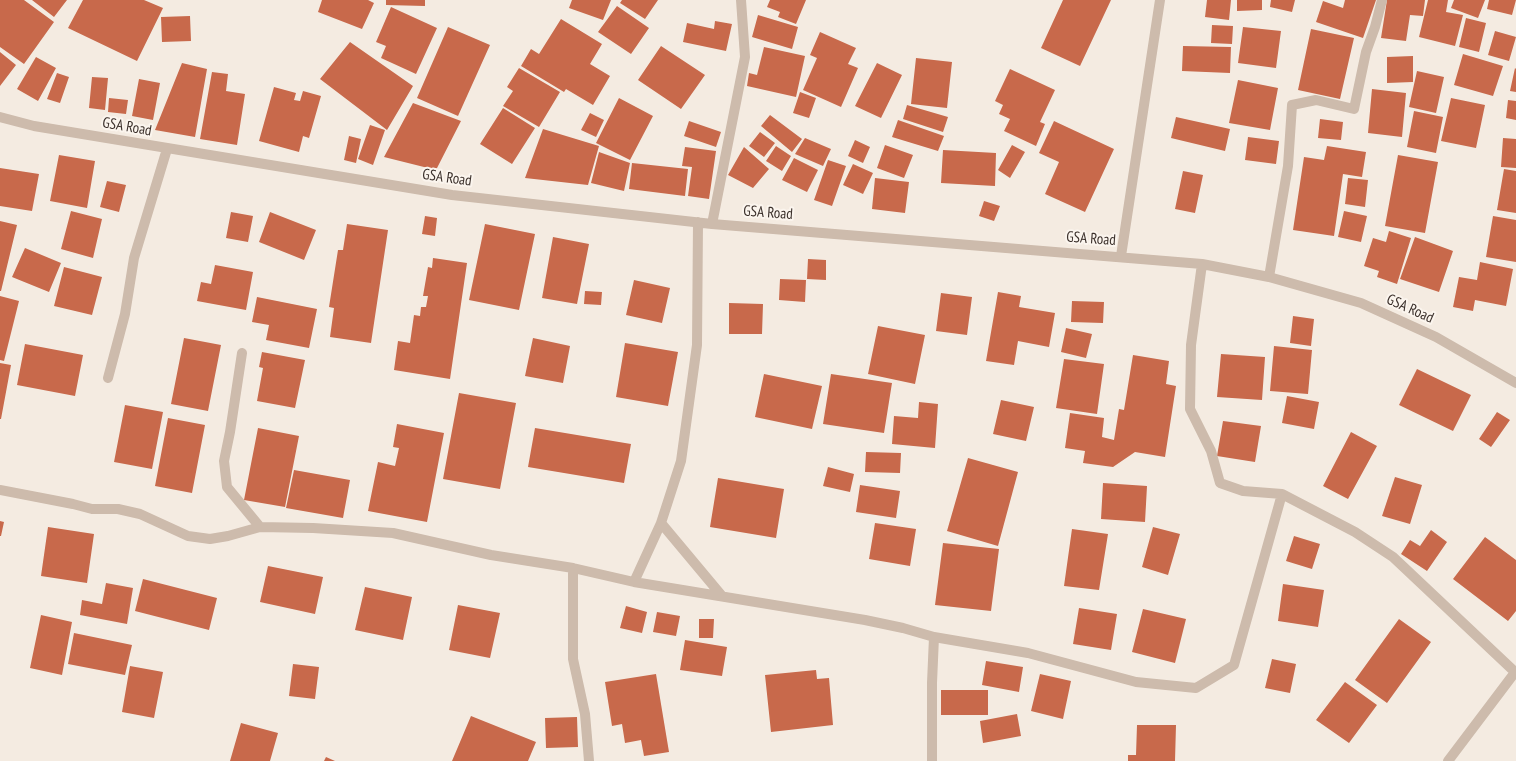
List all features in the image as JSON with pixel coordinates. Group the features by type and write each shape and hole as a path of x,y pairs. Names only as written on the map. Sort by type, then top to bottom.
{"street":[{"path":"712,224 745,57 741,0"},
{"path":"1121,256 1160,0"},
{"path":"1269,277 1288,166 1292,105 1316,100 1354,109 1366,52 1375,27 1382,0"},
{"name":"GSA Road","path":"0,116 34,126 452,195 712,224 1121,256 1202,264 1269,277 1361,303 1436,337 1516,383"},
{"path":"108,378 126,314 134,258 167,148"},
{"path":"634,582 661,523 681,461 697,345 698,222"},
{"path":"1202,264 1191,345 1190,409 1211,451 1220,484 1243,491 1282,494 1355,532 1393,557 1515,671 1448,761"},
{"path":"242,353 224,461 226,487 260,527"},
{"path":"0,490 92,509 118,509 140,514 188,536 210,539 228,536 260,527 313,528 393,533 491,555 573,568 634,582 865,620 903,628 934,637 1028,653 1136,682 1196,688 1234,665 1282,494"},
{"path":"661,523 722,596"},
{"path":"573,568 573,659 585,714 589,761"},
{"path":"932,761 932,683 934,637"}],"building":[{"path":"0,0 24,0 54,22 24,64 0,47"},
{"path":"32,0 67,0 54,17"},
{"path":"83,0 144,0 163,8 137,61 68,28"},
{"path":"322,0 368,0 374,3 362,29 318,12"},
{"path":"386,0 425,0 425,6 386,5"},
{"path":"572,0 611,0 603,20 569,8"},
{"path":"622,0 658,0 645,19 620,3"},
{"path":"770,0 806,0 796,24 778,17 780,12 767,7"},
{"path":"1063,0 1111,0 1080,66 1041,48"},
{"path":"1207,0 1231,0 1229,20 1205,17"},
{"path":"1237,0 1262,0 1262,10 1237,11"},
{"path":"1271,0 1295,0 1292,12 1270,7"},
{"path":"1345,0 1376,0 1363,38 1316,22 1323,1 1343,8"},
{"path":"1387,0 1425,0 1423,16 1410,15 1406,41 1381,38"},
{"path":"1428,0 1448,0 1446,12 1463,15 1455,46 1419,37"},
{"path":"1454,0 1485,0 1478,18 1451,8"},
{"path":"1489,0 1516,0 1512,15 1487,9"},
{"path":"617,6 649,28 631,54 598,32"},
{"path":"391,7 437,28 416,74 381,58 386,46 376,42"},
{"path":"758,15 798,27 792,49 752,37"},
{"path":"190,16 191,41 162,42 161,17"},
{"path":"1466,18 1486,23 1479,52 1459,47"},
{"path":"561,19 602,44 590,64 610,76 593,105 566,89 564,92 521,66 531,49 539,54"},
{"path":"715,21 732,24 726,51 683,42 687,23 714,29"},
{"path":"1212,25 1233,26 1232,44 1211,43"},
{"path":"448,27 490,45 458,116 417,98"},
{"path":"1243,27 1281,31 1276,68 1238,63"},
{"path":"1311,29 1354,38 1340,99 1298,90"},
{"path":"1495,31 1516,37 1509,61 1488,55"},
{"path":"820,32 856,48 848,64 858,68 841,107 803,90 817,58 810,55"},
{"path":"350,42 413,86 387,130 320,79"},
{"path":"661,46 705,75 681,109 638,80"},
{"path":"1183,46 1231,47 1230,73 1182,71"},
{"path":"764,47 805,56 796,97 747,86 749,73 757,75"},
{"path":"0,52 16,65 0,86"},
{"path":"1463,54 1503,66 1493,96 1454,85"},
{"path":"1413,56 1413,82 1387,83 1387,57"},
{"path":"36,57 56,68 38,101 17,89"},
{"path":"916,58 952,62 947,108 911,104"},
{"path":"182,63 207,69 195,137 155,130"},
{"path":"877,63 902,75 881,118 855,106"},
{"path":"519,68 560,92 539,127 503,106 513,91 507,87"},
{"path":"1515,68 1516,69 1516,92 1510,91"},
{"path":"1010,69 1055,90 1040,122 1045,124 1036,146 1004,131 1010,119 999,114 1003,105 995,101"},
{"path":"1417,71 1444,77 1436,113 1409,107"},
{"path":"212,72 228,74 226,91 245,94 237,145 200,139"},
{"path":"57,73 69,77 60,103 47,99"},
{"path":"92,77 108,78 105,110 89,108"},
{"path":"139,79 160,83 153,120 132,116"},
{"path":"1238,80 1278,88 1270,130 1229,123"},
{"path":"274,87 296,93 294,100 300,101 303,91 321,96 309,138 303,136 299,152 259,141"},
{"path":"1372,89 1406,93 1402,137 1368,133"},
{"path":"800,92 816,98 809,118 793,113"},
{"path":"109,98 128,100 126,114 108,112"},
{"path":"619,98 653,116 630,160 596,143"},
{"path":"1451,98 1485,105 1476,148 1441,141"},
{"path":"1508,100 1516,101 1516,120 1506,118"},
{"path":"413,103 461,121 436,170 384,157"},
{"path":"907,105 948,117 943,132 903,119"},
{"path":"503,108 535,128 512,164 480,144"},
{"path":"1414,111 1443,117 1436,153 1407,147"},
{"path":"590,113 604,120 596,137 581,130"},
{"path":"770,115 802,139 792,152 761,126"},
{"path":"1176,117 1230,129 1225,151 1171,138"},
{"path":"1320,119 1343,122 1341,140 1318,138"},
{"path":"898,120 944,136 938,151 892,137"},
{"path":"689,121 721,132 716,147 684,136"},
{"path":"1054,121 1114,149 1085,212 1045,194 1059,162 1039,153"},
{"path":"370,125 385,130 373,165 358,159"},
{"path":"543,129 599,146 588,185 525,178"},
{"path":"760,132 775,143 764,157 749,146"},
{"path":"349,136 361,139 356,163 344,160"},
{"path":"1248,137 1279,141 1276,164 1245,160"},
{"path":"805,138 831,149 823,166 795,154"},
{"path":"1503,138 1516,139 1516,168 1501,167"},
{"path":"855,140 870,147 863,163 848,156"},
{"path":"885,145 913,155 904,178 877,168"},
{"path":"1012,145 1025,152 1010,178 998,170"},
{"path":"776,146 791,156 782,171 766,161"},
{"path":"1327,146 1366,152 1362,177 1343,174 1334,236 1293,230 1304,157 1324,160"},
{"path":"685,147 716,151 709,199 688,196 692,167 682,166"},
{"path":"744,147 769,169 753,188 728,175"},
{"path":"943,150 996,153 995,186 941,183"},
{"path":"599,152 630,163 624,191 591,183"},
{"path":"59,155 95,161 87,208 50,201"},
{"path":"1398,155 1438,162 1425,233 1385,226"},
{"path":"794,158 818,170 807,192 782,180"},
{"path":"828,160 846,166 832,206 814,200"},
{"path":"632,163 688,169 685,196 629,189"},
{"path":"853,164 873,173 863,194 843,185"},
{"path":"0,168 39,174 32,211 0,206"},
{"path":"1504,169 1516,171 1516,213 1497,210"},
{"path":"1183,171 1203,175 1195,213 1175,209"},
{"path":"875,178 909,182 905,213 872,209"},
{"path":"1348,178 1368,180 1365,207 1345,204"},
{"path":"107,181 126,185 119,212 100,207"},
{"path":"984,201 1000,206 994,221 979,216"},
{"path":"71,211 102,219 93,258 61,249"},
{"path":"1344,211 1367,216 1361,242 1338,237"},
{"path":"231,212 253,216 248,242 226,238"},
{"path":"270,212 316,230 304,260 259,242"},
{"path":"425,216 437,218 435,236 422,234"},
{"path":"1493,216 1516,220 1516,262 1486,257"},
{"path":"0,221 17,225 1,291 0,291"},
{"path":"347,224 388,230 371,343 330,337 334,308 329,307 338,250 343,250"},
{"path":"485,224 535,234 519,310 469,300"},
{"path":"1389,231 1411,238 1397,284 1377,277 1379,271 1364,266 1373,238 1386,242"},
{"path":"553,237 589,244 577,304 542,298"},
{"path":"1415,237 1453,251 1439,292 1400,279"},
{"path":"25,248 61,263 49,292 12,277"},
{"path":"433,258 467,263 450,379 394,370 398,341 410,343 414,315 420,316 421,307 426,307 428,296 423,296 428,267 432,268"},
{"path":"808,259 826,260 826,280 807,279"},
{"path":"1480,262 1513,269 1506,306 1475,300 1473,311 1453,307 1459,277 1477,280"},
{"path":"215,265 253,272 246,310 197,301 201,282 211,284"},
{"path":"64,267 102,277 92,315 54,306"},
{"path":"780,279 806,280 805,302 779,300"},
{"path":"634,280 670,288 662,323 626,315"},
{"path":"585,291 602,292 601,305 584,304"},
{"path":"998,292 1021,296 1019,307 1055,313 1049,347 1018,341 1014,365 986,361"},
{"path":"941,293 972,297 967,335 936,331"},
{"path":"0,296 19,301 4,361 0,360"},
{"path":"257,297 317,309 309,348 266,340 269,325 252,322"},
{"path":"1072,301 1104,302 1103,323 1071,322"},
{"path":"729,303 763,304 762,334 729,334"},
{"path":"1293,316 1314,319 1311,346 1290,343"},
{"path":"878,326 925,335 915,384 868,374"},
{"path":"1066,328 1092,334 1086,358 1061,352"},
{"path":"184,338 221,345 208,411 171,404"},
{"path":"533,338 570,346 563,383 525,376"},
{"path":"625,343 678,352 668,406 616,397"},
{"path":"25,344 83,355 75,396 17,385"},
{"path":"1274,346 1312,350 1308,394 1270,391"},
{"path":"262,352 305,360 295,408 257,401 263,368 259,367"},
{"path":"1221,354 1265,357 1262,400 1217,397"},
{"path":"1133,355 1169,361 1166,384 1176,386 1165,457 1135,452 1113,467 1083,463 1085,451 1065,448 1070,413 1104,418 1102,437 1114,440 1119,409 1124,410"},
{"path":"1064,359 1104,364 1097,414 1056,408"},
{"path":"0,363 11,365 1,419 0,419"},
{"path":"1417,369 1471,395 1453,431 1399,405"},
{"path":"764,374 822,386 812,429 755,417"},
{"path":"831,374 892,383 884,433 823,424"},
{"path":"459,393 516,403 500,489 443,479"},
{"path":"1287,396 1319,402 1314,429 1282,423"},
{"path":"1001,400 1034,407 1026,441 993,434"},
{"path":"919,402 938,404 935,448 892,444 894,416 918,418"},
{"path":"125,405 163,412 152,469 114,462"},
{"path":"1497,412 1510,420 1491,447 1479,439"},
{"path":"168,418 205,425 192,493 155,486"},
{"path":"1223,421 1261,426 1255,462 1217,456"},
{"path":"397,424 444,433 427,522 368,511 378,462 395,466 399,448 393,447"},
{"path":"258,428 299,436 285,507 244,500"},
{"path":"535,428 631,444 624,483 528,467"},
{"path":"1351,432 1377,446 1348,499 1323,486"},
{"path":"866,452 901,453 900,473 865,472"},
{"path":"968,458 1018,472 998,546 947,531"},
{"path":"828,467 854,474 850,492 823,486"},
{"path":"294,470 350,480 343,518 286,508"},
{"path":"1395,477 1422,485 1410,524 1382,516"},
{"path":"718,478 784,489 776,538 710,527"},
{"path":"1103,483 1147,486 1145,522 1101,519"},
{"path":"860,485 900,491 896,518 856,512"},
{"path":"0,521 4,522 1,536 0,536"},
{"path":"875,523 916,529 910,566 869,559"},
{"path":"48,527 94,534 87,583 41,576"},
{"path":"1153,527 1180,534 1168,575 1142,567"},
{"path":"1072,529 1108,534 1099,590 1064,586"},
{"path":"1431,530 1447,542 1427,571 1401,554 1410,540 1420,546"},
{"path":"1294,536 1320,544 1312,569 1286,561"},
{"path":"1485,537 1516,560 1516,611 1508,621 1453,579"},
{"path":"943,543 999,549 991,611 935,605"},
{"path":"268,566 323,577 315,614 260,602"},
{"path":"143,579 217,598 209,630 135,611"},
{"path":"106,583 133,588 127,624 80,615 82,600 102,604"},
{"path":"1283,584 1324,590 1318,627 1278,621"},
{"path":"365,587 412,597 403,640 355,630"},
{"path":"458,605 500,613 490,658 449,650"},
{"path":"626,606 647,612 642,633 620,628"},
{"path":"1079,608 1117,614 1111,650 1073,644"},
{"path":"1143,609 1186,619 1175,663 1132,652"},
{"path":"657,612 680,616 676,636 653,632"},
{"path":"41,615 72,622 62,675 30,668"},
{"path":"699,619 714,619 713,638 699,638"},
{"path":"1399,619 1431,642 1387,703 1355,680"},
{"path":"74,633 132,645 125,675 68,664"},
{"path":"685,640 727,647 722,676 680,670"},
{"path":"1272,659 1296,664 1290,693 1265,688"},
{"path":"986,661 1023,667 1019,692 982,685"},
{"path":"293,664 319,667 315,699 289,696"},
{"path":"130,666 163,672 154,718 122,712"},
{"path":"816,670 817,679 829,678 833,725 771,732 765,675"},
{"path":"656,674 669,752 644,756 641,740 625,743 622,724 612,726 605,682"},
{"path":"1040,674 1071,681 1063,719 1031,711"},
{"path":"1345,682 1377,705 1349,743 1316,720"},
{"path":"941,690 988,690 988,715 941,715"},
{"path":"1017,714 1021,736 983,743 980,721"},
{"path":"471,716 536,742 528,761 452,761"},
{"path":"577,717 578,747 546,748 545,718"},
{"path":"241,723 278,733 270,761 230,761"},
{"path":"1137,725 1176,725 1175,761 1128,761 1128,755 1136,755"},
{"path":"326,757 335,761 324,761"}]}
